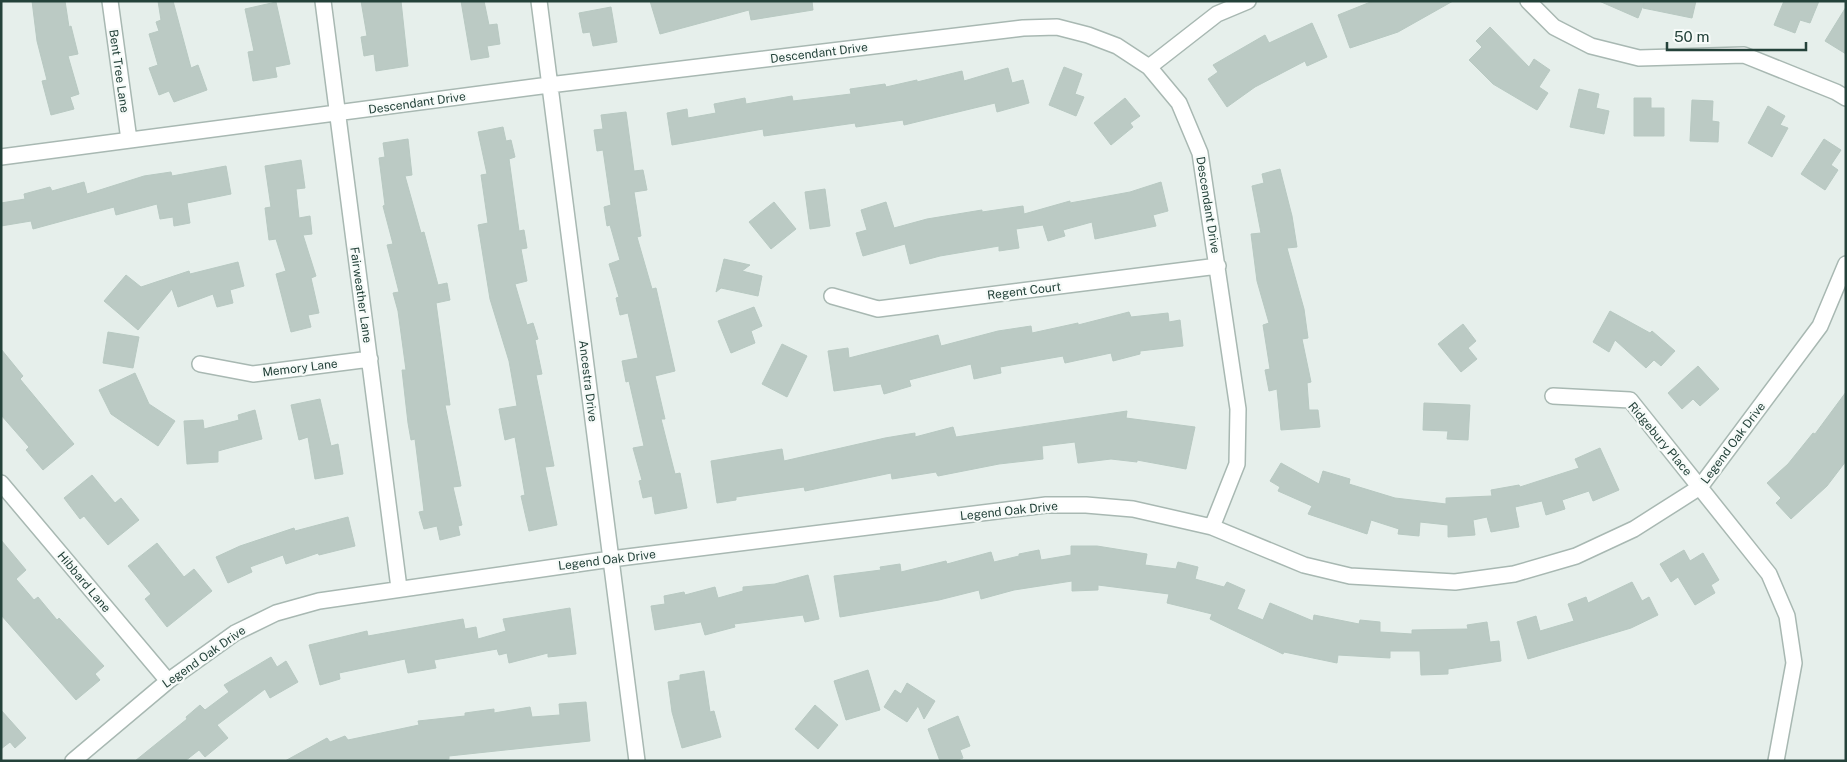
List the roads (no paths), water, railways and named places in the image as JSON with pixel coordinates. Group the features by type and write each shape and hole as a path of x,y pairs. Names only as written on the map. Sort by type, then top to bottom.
{"street":[{"name":"Bent Tree Lane","path":"110,1 129,140"},
{"name":"Fairweather Lane","path":"323,1 399,588"},
{"name":"Ancestra Drive","path":"539,1 637,761"},
{"path":"1149,67 1217,14 1248,1"},
{"path":"1528,1 1554,27 1591,46 1639,58 1744,55 1836,92 1846,98"},
{"name":"Descendant Drive","path":"1,157 549,85 1040,28 1057,27 1088,35 1117,46 1149,67 1179,103 1200,153 1238,409 1236,464 1212,527"},
{"name":"Legend Oak Drive","path":"73,761 168,682 236,633 276,613 319,601 399,588 611,559 1046,505 1086,504 1133,509 1212,527 1304,565 1350,576 1455,582 1514,574 1576,556 1634,530 1700,487 1820,326 1846,264"},
{"name":"Regent Court","path":"832,296 878,309 1218,266"},
{"name":"Memory Lane","path":"200,364 253,374 370,359"},
{"name":"Ridgebury Place","path":"1552,396 1630,400 1769,574 1787,616 1794,663 1776,761"},
{"name":"Hibbard Lane","path":"1,483 168,682"}]}
